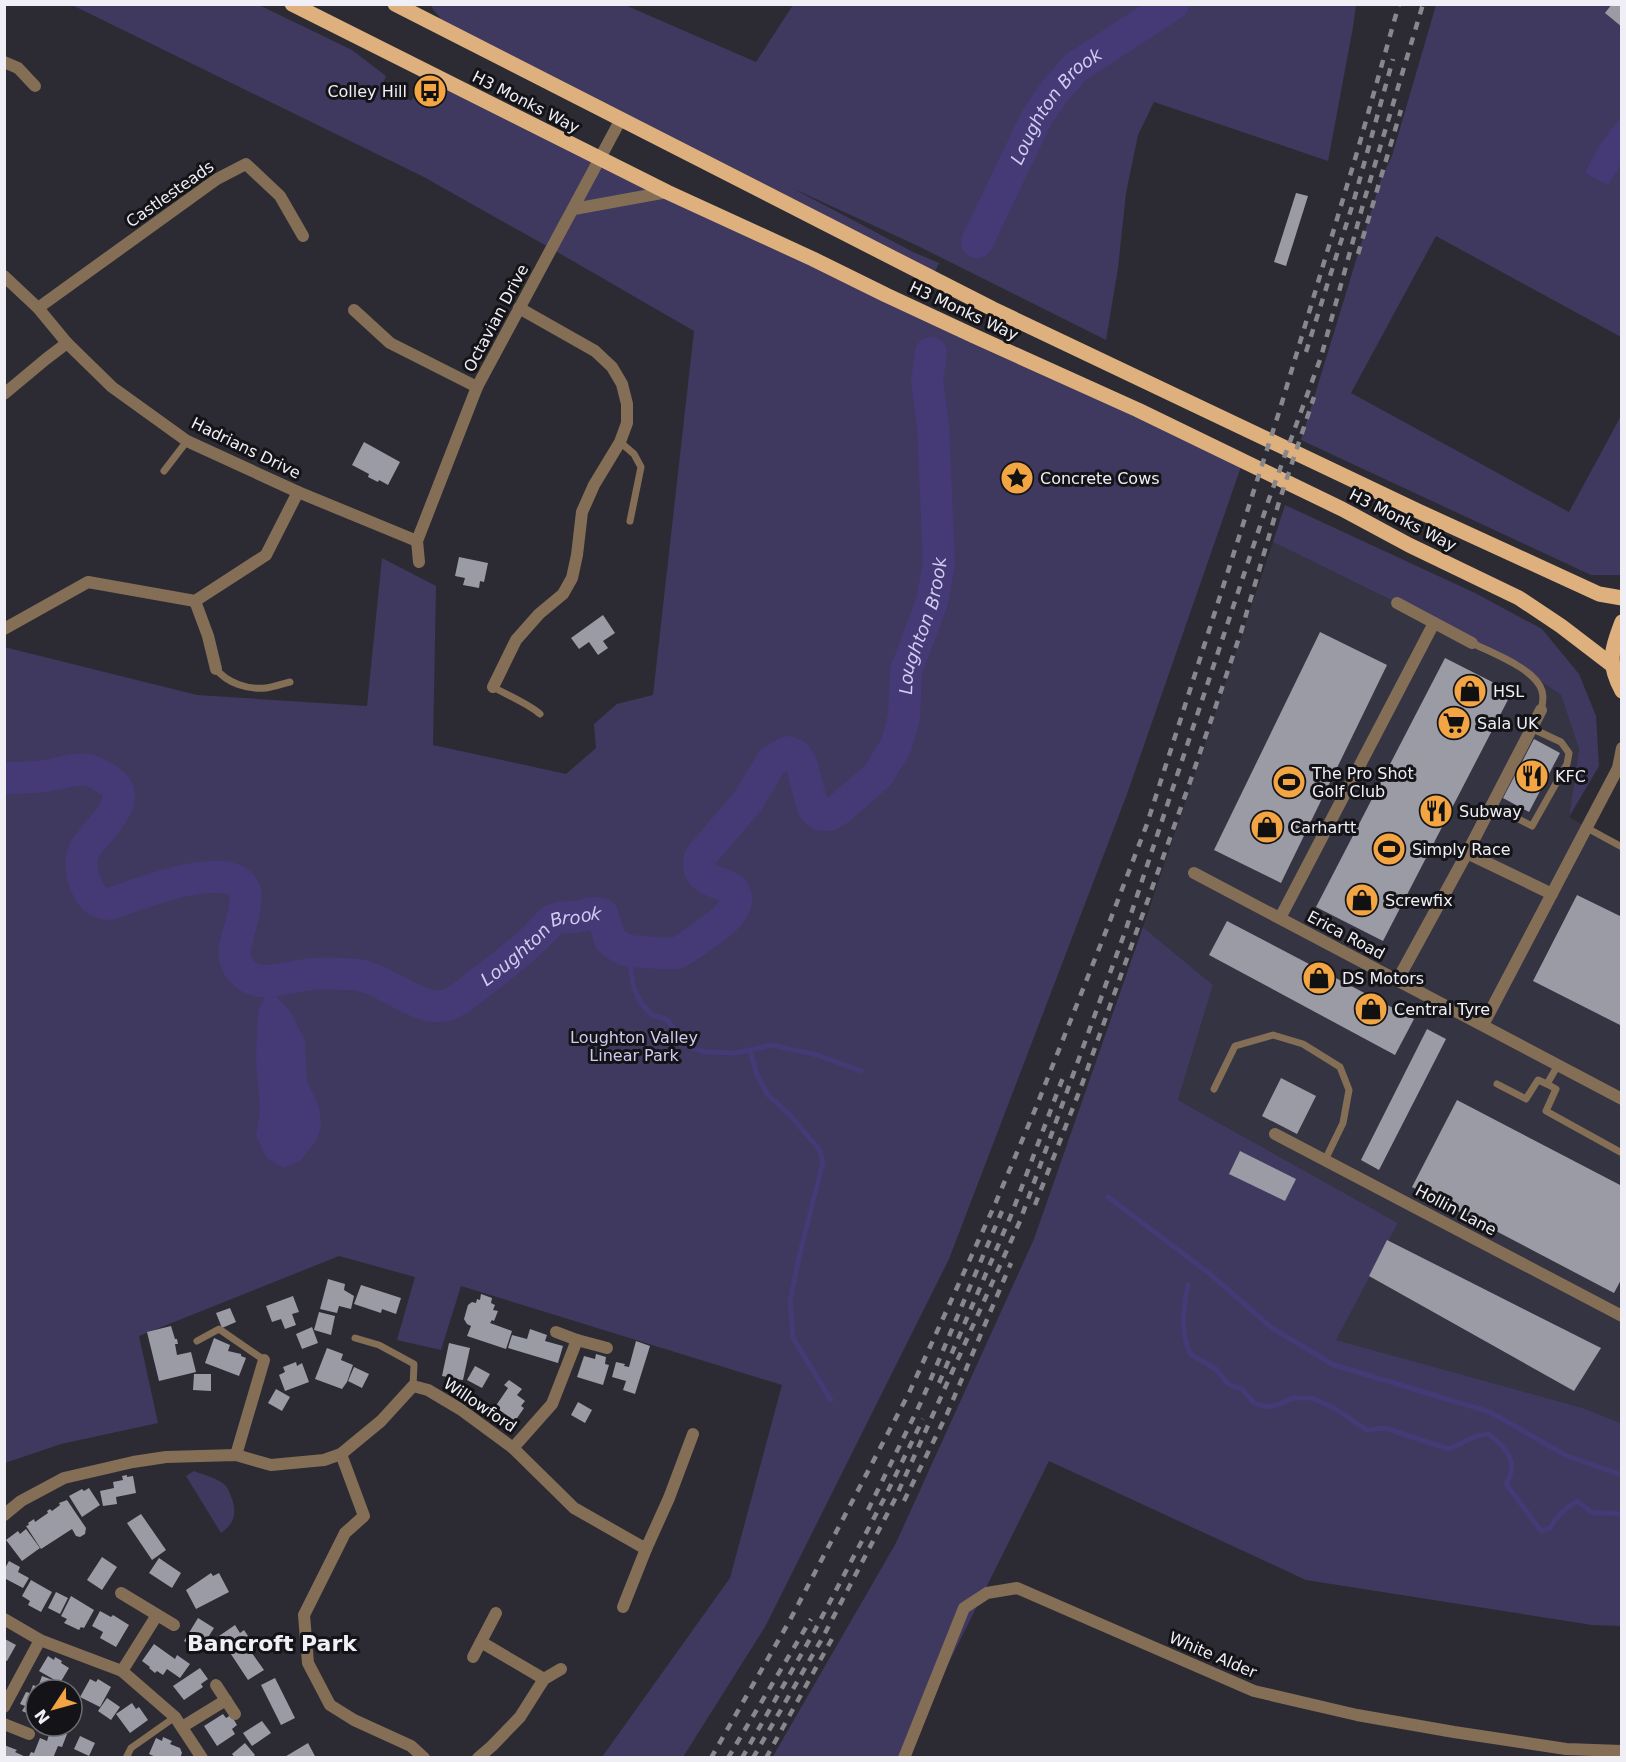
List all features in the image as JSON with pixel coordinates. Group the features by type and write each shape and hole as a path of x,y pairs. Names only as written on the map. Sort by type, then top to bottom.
{"main road":[{"name":"H3 Monks Way","path":"292,4 600,160 974,336 1138,410 1342,509 1409,545 1519,598 1561,626 1612,665"},
{"name":"H3 Monks Way","path":"395,4 993,309 1418,511 1599,594 1622,598"},
{"path":"1622,622 1612,648 1612,665 1622,691"}],"street":[{"path":"4,62 18,69 35,86"},
{"name":"Octavian Drive","path":"417,541 477,387 621,119"},
{"name":"Castlesteads","path":"38,308 218,179 246,164 280,196 303,236"},
{"path":"574,208 667,192"},
{"name":"Hadrians Drive","path":"4,276 38,308 67,344 112,387 187,441 298,492 417,541"},
{"path":"493,687 516,640 539,614 563,594 572,578 582,512 594,484 620,442 627,423 627,404 622,384 612,367 595,351 519,308"},
{"path":"354,310 390,343 477,387"},
{"path":"4,394 67,344"},
{"path":"4,629 88,582 195,601 266,555 298,492"},
{"path":"417,541 418,562"},
{"path":"195,601 208,636 216,669"},
{"path":"1397,603 1472,643"},
{"path":"1280,918 1434,623"},
{"path":"1397,981 1533,729 1541,710"},
{"path":"1483,1025 1620,767 1622,748"},
{"path":"1467,853 1552,894"},
{"name":"Erica Road","path":"1194,873 1622,1099"},
{"name":"Hollin Lane","path":"1275,1134 1622,1316"},
{"path":"556,1332 607,1348"},
{"name":"Willowford","path":"513,1448 552,1404 577,1340"},
{"path":"236,1455 264,1360"},
{"path":"4,1515 21,1501 64,1478 133,1462 166,1457 236,1455 271,1465 324,1461 341,1454 381,1421 413,1386"},
{"name":"Willowford","path":"413,1386 428,1390 460,1409 513,1448 574,1508 646,1549"},
{"path":"623,1607 693,1434"},
{"path":"341,1454 364,1516 345,1533 304,1616 308,1663 330,1705 354,1720 411,1746 424,1758"},
{"name":"White Alder","path":"904,1758 964,1608 987,1593 1017,1588 1254,1691 1357,1715 1454,1732 1566,1749 1622,1751"},
{"path":"121,1593 174,1625"},
{"path":"473,1657 496,1613"},
{"path":"122,1671 157,1615"},
{"path":"4,1619 40,1640 122,1671 179,1722 202,1758"},
{"path":"4,1707 40,1640"},
{"path":"481,1642 544,1679"},
{"path":"478,1758 520,1717 544,1679 561,1669"},
{"path":"216,1685 235,1714"},
{"path":"179,1722 226,1700"},
{"path":"4,1724 24,1732"}],"lane":[{"path":"164,471 187,441"},
{"path":"620,442 634,454 641,467 630,521"},
{"path":"1472,643 1526,671 1536,680 1542,689 1541,710"},
{"path":"216,669 221,676 232,682 254,688 265,688 290,682"},
{"path":"493,687 524,705 531,706 540,714"},
{"path":"1491,805 1532,826 1567,764 1569,753 1561,742 1533,729"},
{"path":"1587,828 1622,847"},
{"path":"1214,1089 1235,1046 1273,1035 1303,1044 1340,1067 1349,1090 1343,1123 1325,1160"},
{"path":"1547,1084 1558,1065"},
{"path":"1497,1084 1526,1099 1538,1080 1547,1084 1556,1089 1546,1111 1622,1153"},
{"path":"197,1341 219,1329 264,1360"},
{"path":"355,1338 379,1345 414,1364 413,1386"},
{"path":"126,1758 131,1748 179,1722"}],"shaded area":[{"path":"1621,119 1621,164 1608,185 1585,173 1601,144"},
{"path":"1273,542 1397,603 1526,671 1561,695 1579,749 1569,817 1621,847 1621,1423 1583,1408 1335,1340 1398,1223 1178,1100 1213,985 1143,927"},
{"path":"274,994 292,1014 305,1041 307,1081 319,1107 321,1126 316,1141 300,1161 283,1168 266,1157 256,1135 260,1113 256,1058 258,1011 266,996"}],"green space":[{"path":"433,4 625,5 756,62 793,5 1356,5 1328,161 1154,102 1138,135 1126,193 1118,268 1106,340 916,245 792,188 913,252 939,263 933,276 454,35 432,8"},
{"name":"Loughton Valley Linear Park","path":"72,5 259,5 352,50 386,76 383,83 411,101 430,74 1243,461 1127,794 949,1259 765,1627 683,1757 602,1757 730,1578 782,1385 461,1286 441,1350 397,1340 415,1277 339,1256 139,1336 158,1423 61,1444 5,1463 4,647 197,695 367,706 382,558 436,586 433,745 566,774 596,748 594,724 617,704 653,695 694,331 422,176"},
{"path":"1436,5 1621,5 1621,337 1436,236 1351,393 1569,512 1621,416 1621,575 1591,575 1301,440 1381,179 1392,156"},
{"path":"1285,505 1475,593 1542,629 1579,674 1596,716 1599,766 1569,817 1579,749 1561,695 1526,671 1397,603 1273,542"},
{"path":"1143,927 1213,985 1178,1100 1398,1223 1336,1340 1583,1408 1621,1423 1621,1626 1592,1625 1306,1580 1049,1461 902,1757 772,1758 896,1543 1034,1239"},
{"path":"194,1471 219,1481 229,1491 234,1514 232,1522 221,1533 186,1476"}],"building":[{"path":"1612,4 1622,4 1622,27 1605,13"},
{"path":"1296,193 1308,196 1286,266 1274,262"},
{"path":"364,442 400,462 388,485 368,477 369,474 352,465"},
{"path":"459,557 488,563 484,582 480,581 479,588 463,585 465,578 455,576"},
{"path":"603,615 615,633 603,641 608,648 598,655 589,642 579,649 571,638"},
{"path":"1320,632 1387,665 1281,883 1214,850"},
{"path":"1445,658 1512,692 1383,941 1316,907"},
{"name":"KFC","path":"1534,739 1560,753 1529,812 1503,798"},
{"path":"1577,895 1622,917 1622,1026 1533,981"},
{"path":"1227,921 1414,1019 1395,1055 1209,955"},
{"path":"1427,1029 1446,1039 1379,1170 1361,1160"},
{"path":"1281,1078 1316,1096 1297,1134 1262,1116"},
{"path":"1457,1100 1622,1186 1622,1278 1614,1293 1412,1187"},
{"path":"1240,1151 1296,1179 1285,1201 1229,1174"},
{"path":"1387,1240 1601,1348 1574,1391 1369,1276"},
{"path":"328,1279 345,1284 344,1290 354,1296 351,1309 339,1306 337,1313 320,1309"},
{"path":"361,1285 401,1298 396,1314 382,1309 381,1313 354,1304"},
{"path":"481,1294 492,1298 491,1303 495,1305 493,1310 498,1311 494,1321 490,1323 512,1331 506,1349 467,1336 471,1326 464,1319 468,1305 472,1302 476,1303 477,1299 480,1300"},
{"path":"293,1296 299,1312 292,1314 296,1325 285,1329 281,1319 272,1322 266,1306"},
{"path":"230,1308 236,1322 222,1328 216,1313"},
{"path":"319,1312 335,1316 331,1335 314,1330"},
{"path":"171,1326 175,1339 177,1339 178,1344 175,1344 177,1355 191,1352 196,1372 159,1381 147,1332"},
{"path":"312,1327 318,1343 302,1349 296,1334"},
{"path":"530,1329 547,1335 545,1341 563,1346 558,1363 508,1348 512,1335 527,1339"},
{"path":"214,1338 230,1345 228,1351 241,1354 246,1358 239,1376 205,1363"},
{"path":"636,1341 650,1346 635,1394 623,1390 626,1381 612,1377 616,1362 629,1367"},
{"path":"449,1343 470,1348 463,1380 456,1379 456,1382 442,1376"},
{"path":"327,1348 343,1354 341,1360 353,1365 342,1389 315,1379"},
{"path":"596,1354 606,1357 605,1364 609,1365 603,1385 577,1377 584,1356 595,1359"},
{"path":"296,1362 297,1366 302,1363 309,1382 285,1391 279,1375 285,1372 283,1367"},
{"path":"475,1366 490,1374 482,1388 467,1380"},
{"path":"354,1367 369,1374 362,1388 348,1381"},
{"path":"194,1374 211,1374 211,1391 193,1390"},
{"path":"509,1380 522,1389 517,1395 525,1401 521,1406 524,1408 515,1421 495,1407 508,1388 504,1385"},
{"path":"276,1389 290,1397 282,1411 268,1403"},
{"path":"578,1402 592,1410 585,1423 571,1415"},
{"path":"127,1475 127,1477 133,1476 136,1493 116,1497 117,1504 103,1506 100,1491 114,1488 113,1482 123,1480 122,1476"},
{"path":"89,1488 100,1505 82,1517 69,1496"},
{"path":"67,1500 86,1528 85,1534 80,1537 76,1536 72,1529 41,1549 26,1526"},
{"path":"141,1514 166,1550 152,1560 127,1523"},
{"path":"26,1529 40,1548 22,1561 6,1540 18,1531 20,1534"},
{"path":"102,1557 117,1567 102,1590 87,1580"},
{"path":"159,1558 181,1573 172,1588 149,1573"},
{"path":"9,1561 20,1567 18,1572 29,1578 23,1588 4,1578 4,1570"},
{"path":"211,1573 213,1576 219,1573 229,1592 196,1609 186,1590"},
{"path":"31,1580 52,1592 41,1612 28,1605 30,1601 22,1596"},
{"path":"56,1592 68,1598 60,1614 48,1608"},
{"path":"71,1596 94,1610 84,1628 81,1627 79,1630 64,1623 67,1619 61,1616"},
{"path":"100,1611 111,1617 113,1615 129,1625 116,1647 100,1638 103,1632 92,1626"},
{"path":"198,1618 214,1628 200,1650 184,1641"},
{"path":"235,1625 240,1633 244,1630 252,1642 248,1644 249,1649 264,1670 248,1680 219,1636"},
{"path":"5,1639 16,1645 7,1661 5,1660"},
{"path":"154,1644 175,1659 177,1655 190,1664 180,1678 167,1669 163,1675 157,1671 155,1673 142,1661"},
{"path":"48,1656 62,1661 61,1663 69,1668 63,1678 51,1678 39,1671"},
{"path":"200,1668 208,1679 201,1684 203,1687 184,1700 173,1686"},
{"path":"275,1678 295,1718 281,1725 261,1685"},
{"path":"90,1679 96,1682 98,1679 111,1687 100,1707 84,1699 84,1690"},
{"path":"107,1698 120,1707 111,1720 98,1711"},
{"path":"132,1703 136,1709 139,1707 148,1720 130,1733 116,1714"},
{"path":"223,1714 226,1718 231,1715 237,1725 232,1729 235,1734 217,1746 204,1726"},
{"path":"262,1721 271,1733 252,1746 243,1733"},
{"path":"163,1737 172,1741 170,1744 180,1748 182,1753 180,1758 158,1758 149,1754 156,1738 162,1741"},
{"path":"40,1738 47,1741 48,1738 65,1738 62,1747 58,1746 53,1758 28,1758 31,1752 34,1753"},
{"path":"79,1738 95,1743 89,1756 74,1749"},
{"path":"245,1743 255,1755 252,1758 235,1758 232,1754"},
{"path":"308,1743 316,1758 283,1758"},
{"path":"4,1745 17,1750 15,1752 28,1758 4,1758"}],"waterway":[{"name":"Loughton Brook","path":"977,242 1037,117 1055,91 1076,67 1173,4"},
{"name":"Loughton Brook","path":"4,778 41,777 72,770 86,770 105,778 118,790 119,799 116,808 88,844 82,859 85,883 91,895 101,903 110,904 160,887 204,877 222,877 237,882 245,892 246,898 235,947 235,959 241,970 256,980 275,980 312,974 349,974 375,980 424,1004 447,1005 463,996 508,962 553,920 592,913 602,914 610,940 624,949 677,953 718,925 734,908 735,893 731,888 703,875 699,868 700,857 748,801 772,761 788,752 795,755 801,763 813,808 820,814 829,815 838,810 878,775 896,746 904,717 906,671 932,602 939,563 933,425 927,382 931,353"},
{"path":"627,951 634,988 640,1002 652,1015 666,1019 690,1047 705,1052 736,1053 772,1045 817,1055 861,1071"},
{"path":"750,1050 757,1075 768,1095 790,1115 819,1149 823,1162 790,1301 793,1338 831,1400"},
{"path":"1108,1197 1210,1274 1272,1328 1334,1365 1490,1412 1567,1456 1622,1475"},
{"path":"1188,1285 1183,1320 1190,1354 1216,1369 1228,1384 1242,1389 1254,1403 1268,1407 1292,1398 1312,1398 1334,1408 1367,1430 1385,1428 1449,1449 1476,1436 1489,1434 1506,1450 1509,1456 1512,1469 1506,1484 1541,1531 1550,1528 1555,1519 1577,1501 1593,1513 1622,1515"}],"railway":[{"path":"711,1758 790,1620 909,1393 996,1202 1108,926 1147,824 1280,409 1399,4"},
{"path":"753,1758 823,1637 895,1499 1020,1221 1126,929 1269,499 1321,357 1364,201 1423,4"},
{"path":"1306,352 1354,200 1393,59"},
{"path":"1358,254 1401,110"},
{"path":"1035,1205 1081,1087 1190,782 1241,632 1279,502 1314,397"},
{"path":"939,1383 1012,1213 1065,1072"},
{"path":"868,1510 922,1400 1002,1211"},
{"path":"904,1501 947,1414 1011,1263"},
{"path":"742,1758 814,1632 923,1419"},
{"path":"728,1758 811,1619"},
{"path":"766,1758 833,1637"}],"place":[{"name":"Colley Hill","path":"430,91"},
{"name":"Concrete Cows","path":"1017,478"},
{"name":"HSL","path":"1470,691"},
{"name":"Sala UK","path":"1454,723"},
{"name":"KFC","path":"1532,776"},
{"name":"The Pro Shot Golf Club","path":"1289,782"},
{"name":"Subway","path":"1436,811"},
{"name":"Carhartt","path":"1267,827"},
{"name":"Simply Race","path":"1389,849"},
{"name":"Screwfix","path":"1362,900"},
{"name":"DS Motors","path":"1319,978"},
{"name":"Central Tyre","path":"1371,1009"}],"district":[{"name":"Bancroft Park","path":"272,1643"}]}
